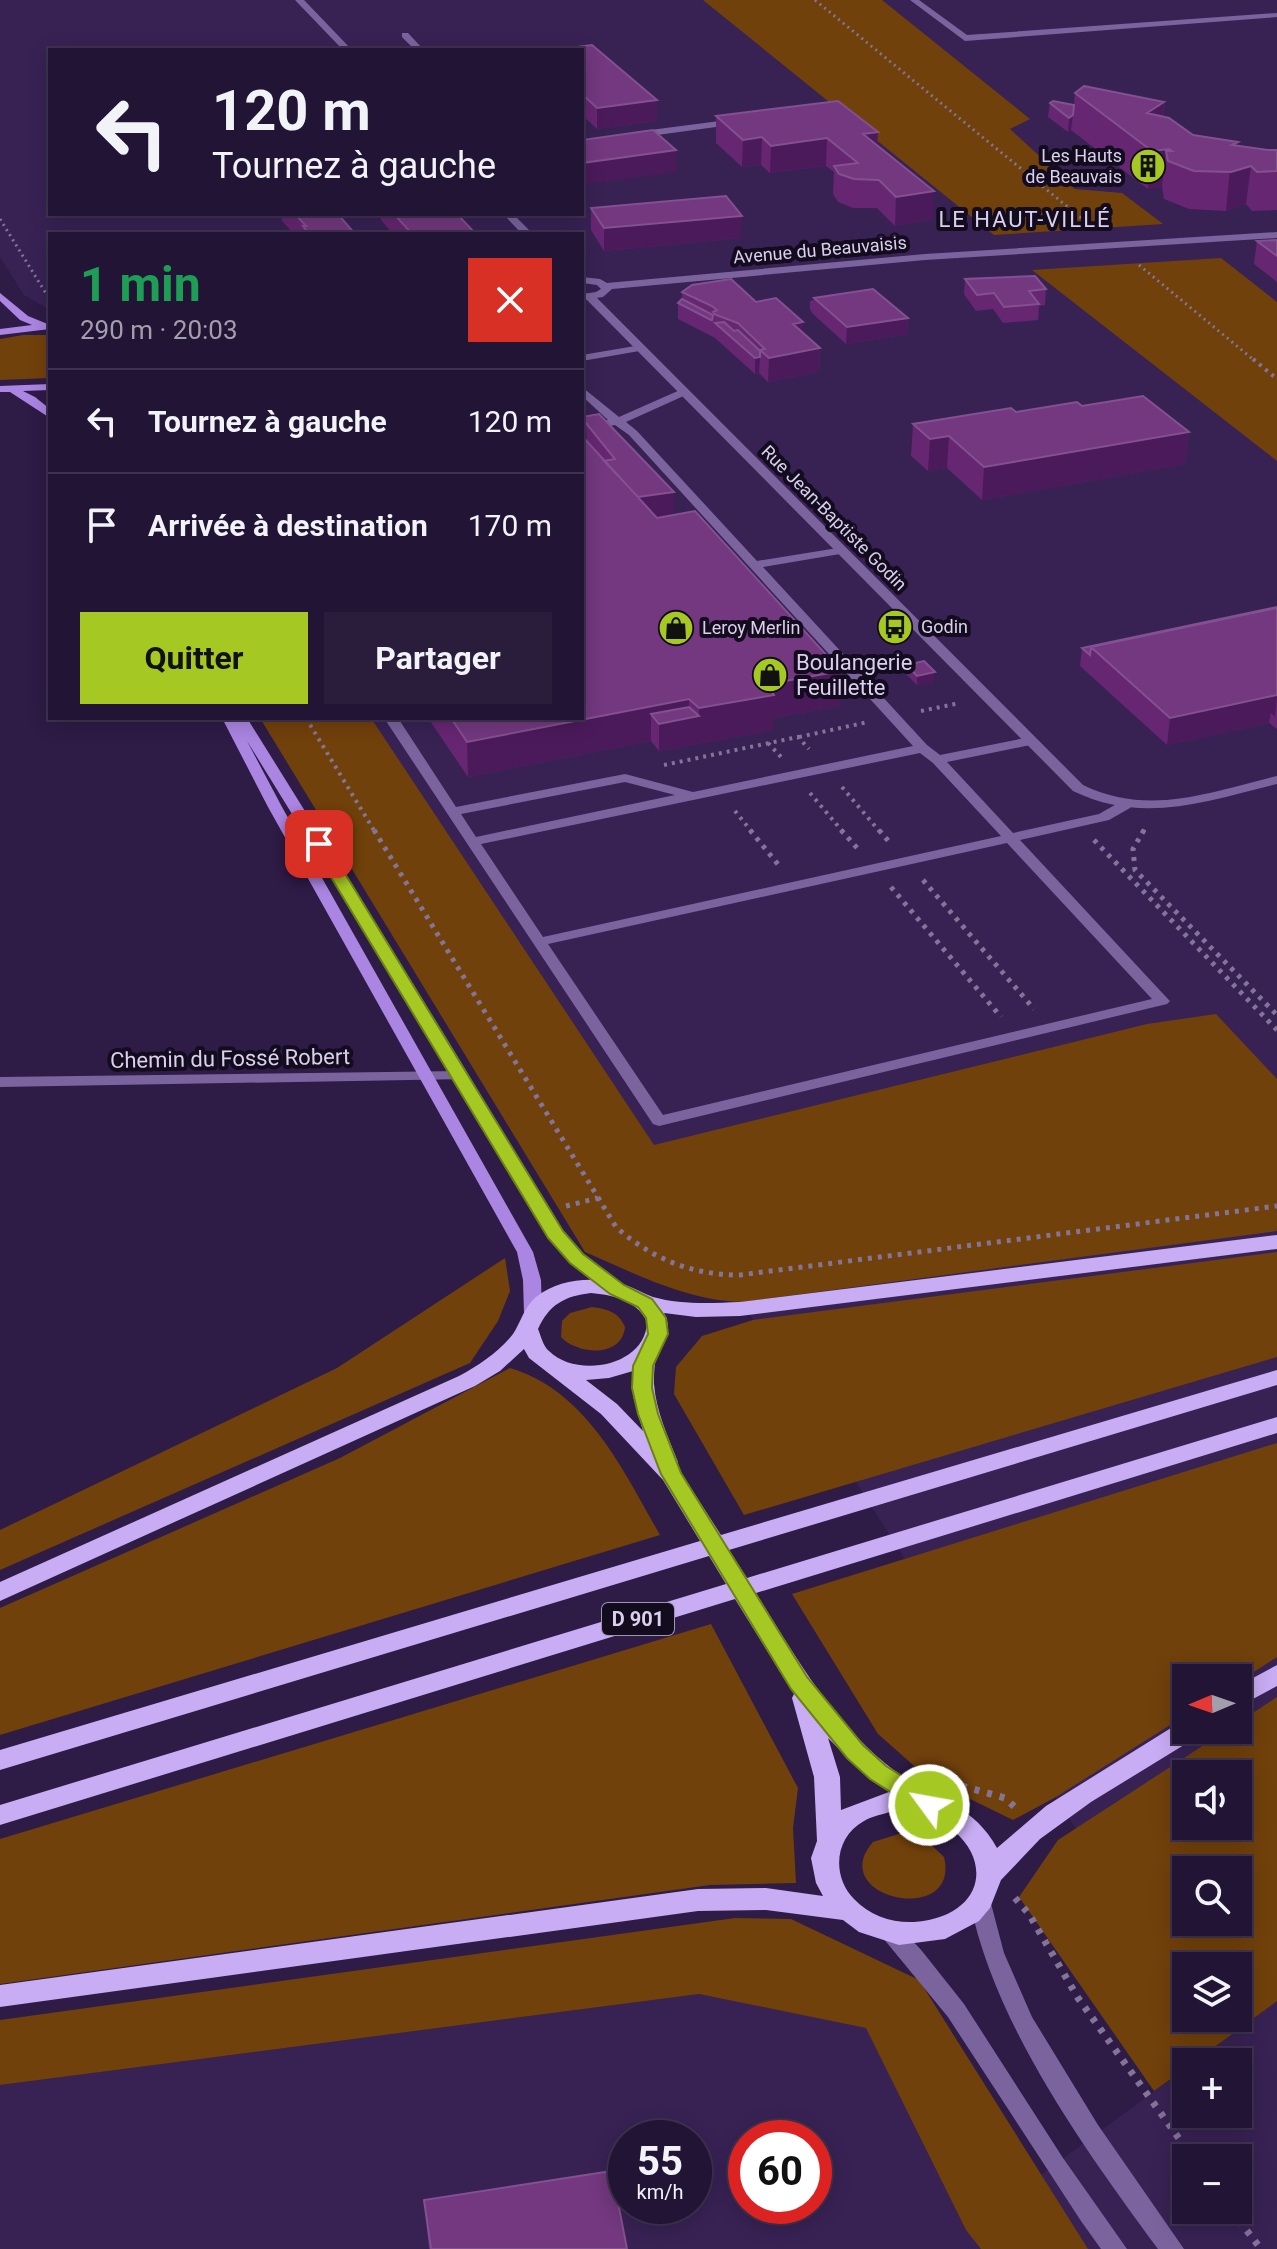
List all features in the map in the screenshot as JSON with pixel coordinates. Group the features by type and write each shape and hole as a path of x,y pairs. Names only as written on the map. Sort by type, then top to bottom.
{"main road":[{"path":"0,296 24,318 48,327"},
{"path":"0,332 48,327"},
{"path":"5,390 48,387"},
{"path":"5,390 31,399 48,413"},
{"path":"230,720 275,807 525,1252 532,1280 530,1321 534,1349 617,1416 671,1474"},
{"path":"241,720 555,1234 577,1259 617,1290 645,1303 696,1310 740,1309 1277,1242"},
{"path":"0,1592 449,1390 492,1365 548,1299 569,1290 593,1287 617,1290"},
{"path":"645,1303 656,1318 658,1330 647,1353 642,1388 648,1414 671,1474 799,1683 855,1752 878,1772 929,1805 962,1821 977,1837 987,1855 990,1875"},
{"path":"555,1365 579,1372 604,1372 629,1365 647,1353"},
{"name":"D 901","path":"0,1760 1277,1377"},
{"name":"D 901","path":"0,1815 1277,1425"},
{"path":"1252,1689 1277,1674"},
{"path":"799,1683 827,1777 829,1839 823,1862 825,1879 846,1910 862,1921 891,1932 915,1934 938,1930 967,1916 981,1902 990,1875 1033,1830 1172,1740"},
{"path":"829,1839 841,1822 869,1806 893,1801 929,1805"},
{"path":"0,1996 698,1900 766,1899 846,1910"}],"street":[{"path":"299,0 346,48"},
{"path":"914,0 965,38 1277,15"},
{"path":"405,35 418,48"},
{"path":"628,136 751,119"},
{"path":"510,216 526,232"},
{"name":"Avenue du Beauvaisis","path":"606,286 811,266 1277,235"},
{"path":"584,280 606,286 604,293 586,297"},
{"name":"Rue Jean-Baptiste Godin","path":"586,297 641,348 1078,788 1099,799 1125,805 1164,804 1277,780"},
{"path":"584,358 641,348"},
{"path":"392,720 659,1121 1162,1001 938,760 922,748 620,421 602,410 584,392"},
{"path":"584,428 620,421 684,392"},
{"path":"754,565 840,550"},
{"path":"938,760 1030,741"},
{"path":"472,842 922,748"},
{"path":"452,812 625,778 693,796"},
{"path":"539,942 1104,817 1125,805"},
{"name":"Chemin du Fossé Robert","path":"0,1082 461,1076"},
{"path":"981,1902 994,1960 1020,2018 1108,2162 1172,2249"},
{"path":"891,1932 930,1972 956,2006 1049,2156 1115,2249"}],"path":[{"path":"815,0 1277,379"},
{"path":"0,219 48,297"},
{"path":"692,758 796,885"},
{"path":"1164,804 1136,840 1133,849 1135,870 1277,1015"},
{"path":"955,1784 1005,1798 1022,1813 1033,1830"},
{"path":"1022,1887 1014,1899 1029,1914 1078,1998 1183,2144"},
{"path":"1242,2224 1261,2249"}],"shaded area":[{"path":"0,0 1277,0 1277,2249 0,2249 0,2085 699,1994 867,2028 966,2230 1172,2078 1172,2128 1252,2128 1252,2048 1213,2048 1226,2032 1252,2032 1252,1952 1172,1952 1172,1980 372,720 584,720 584,232 48,232 48,309 24,295 0,257"},
{"path":"703,0 882,0 1030,119 1010,129 1075,189 1122,193 1163,224 994,235"},
{"path":"1221,258 1277,302 1277,461 1032,270"},
{"path":"48,335 48,378 0,380 0,339"},
{"path":"261,720 372,720 654,1145 1147,1024 1216,1014 1277,1079 1277,1231 741,1302 680,1291 585,1252"},
{"path":"1277,1252 1277,1357 744,1515 674,1394 676,1367 702,1336 753,1320"},
{"path":"505,1258 510,1291 498,1321 470,1363 0,1570 0,1530 337,1368"},
{"path":"592,1307 612,1312 625,1327 622,1337 608,1349 588,1350 561,1337 562,1321 570,1313"},
{"path":"510,1368 537,1379 582,1414 617,1460 660,1535 0,1735 0,1608 340,1458"},
{"path":"1277,1443 1277,1657 1252,1673 1252,1664 1172,1664 1172,1724 1056,1797 1013,1820 929,1779 878,1734 792,1594"},
{"path":"711,1624 798,1788 793,1828 796,1883 710,1885 0,1984 0,1839"},
{"path":"1277,1697 1277,2001 1252,2019 1252,1952 1172,1952 1172,2032 1235,2032 1213,2048 1172,2048 1172,2078 1154,2091 1019,1897 1058,1840 1172,1766 1172,1840 1252,1840 1252,1760 1181,1760 1205,1744 1252,1744 1252,1714"},
{"path":"902,1833 923,1837 944,1857 944,1879 933,1892 916,1898 896,1897 878,1890 866,1878 863,1862 873,1842"},
{"path":"735,1918 791,1919 919,1980 1088,2249 981,2249 966,2230 866,2028 699,1994 0,2085 0,2020"}],"building":[{"path":"592,45 657,100 597,108 584,96 584,48 569,48"},
{"path":"1084,86 1164,102 1147,113 1169,118 1193,135 1238,142 1232,145 1277,150 1277,171 1257,172 1251,166 1231,172 1194,171 1168,161 1166,151 1172,151 1169,149 1152,151 1075,93"},
{"path":"838,101 878,132 863,134 934,191 896,197 879,180 854,179 839,174 834,166 858,163 827,138 771,146 762,137 743,140 716,116"},
{"path":"1050,103 1074,105 1073,115 1069,118"},
{"path":"653,130 676,150 584,163 584,140"},
{"path":"726,196 742,216 604,228 591,208"},
{"path":"297,216 340,216 353,232 308,232 303,226 306,226"},
{"path":"396,216 459,216 474,232 410,232"},
{"path":"1277,240 1277,256 1257,241"},
{"path":"1035,276 1046,289 1029,291 1039,304 1004,307 994,293 977,295 965,279"},
{"path":"731,279 756,302 776,298 803,322 793,324 820,348 769,358 760,350 765,349 738,323 716,315 713,312 717,310 712,306 682,292 692,285"},
{"path":"873,289 908,318 847,327 814,298"},
{"path":"682,299 713,315 712,320 678,303"},
{"path":"724,322 734,331 738,330 760,351 760,357 755,358 715,323"},
{"path":"1143,396 1189,432 984,467 949,436 930,439 913,424 1011,408 1016,412 1077,402 1082,406"},
{"path":"599,414 674,492 638,497 604,461 615,459 584,424 584,417"},
{"name":"Leroy Merlin","path":"584,438 657,518 695,511 841,671 768,684 774,695 699,708 689,699 584,719"},
{"path":"1277,607 1091,647 1090,655 1082,648"},
{"path":"1277,608 1277,695 1170,718 1091,647"},
{"path":"924,661 935,672 917,676 907,665"},
{"path":"689,707 699,716 659,724 651,714"},
{"name":"Leroy Merlin","path":"452,720 581,720 467,742"},
{"path":"608,2172 608,2224 622,2224 627,2249 431,2249 424,2200"}],"place":[{"name":"Les Hauts de Beauvais","path":"1148,166"},
{"name":"Godin","path":"895,627"},
{"name":"Leroy Merlin","path":"676,628"},
{"name":"Boulangerie Feuillette","path":"770,675"}],"district":[{"name":"LE HAUT-VILLÉ","path":"1025,219"}],"route":[{"path":"319,844 555,1234 577,1259 617,1290 645,1303 656,1318 658,1334 643,1366 642,1388 648,1414 671,1474 799,1683 855,1752 878,1772 929,1805"}]}
